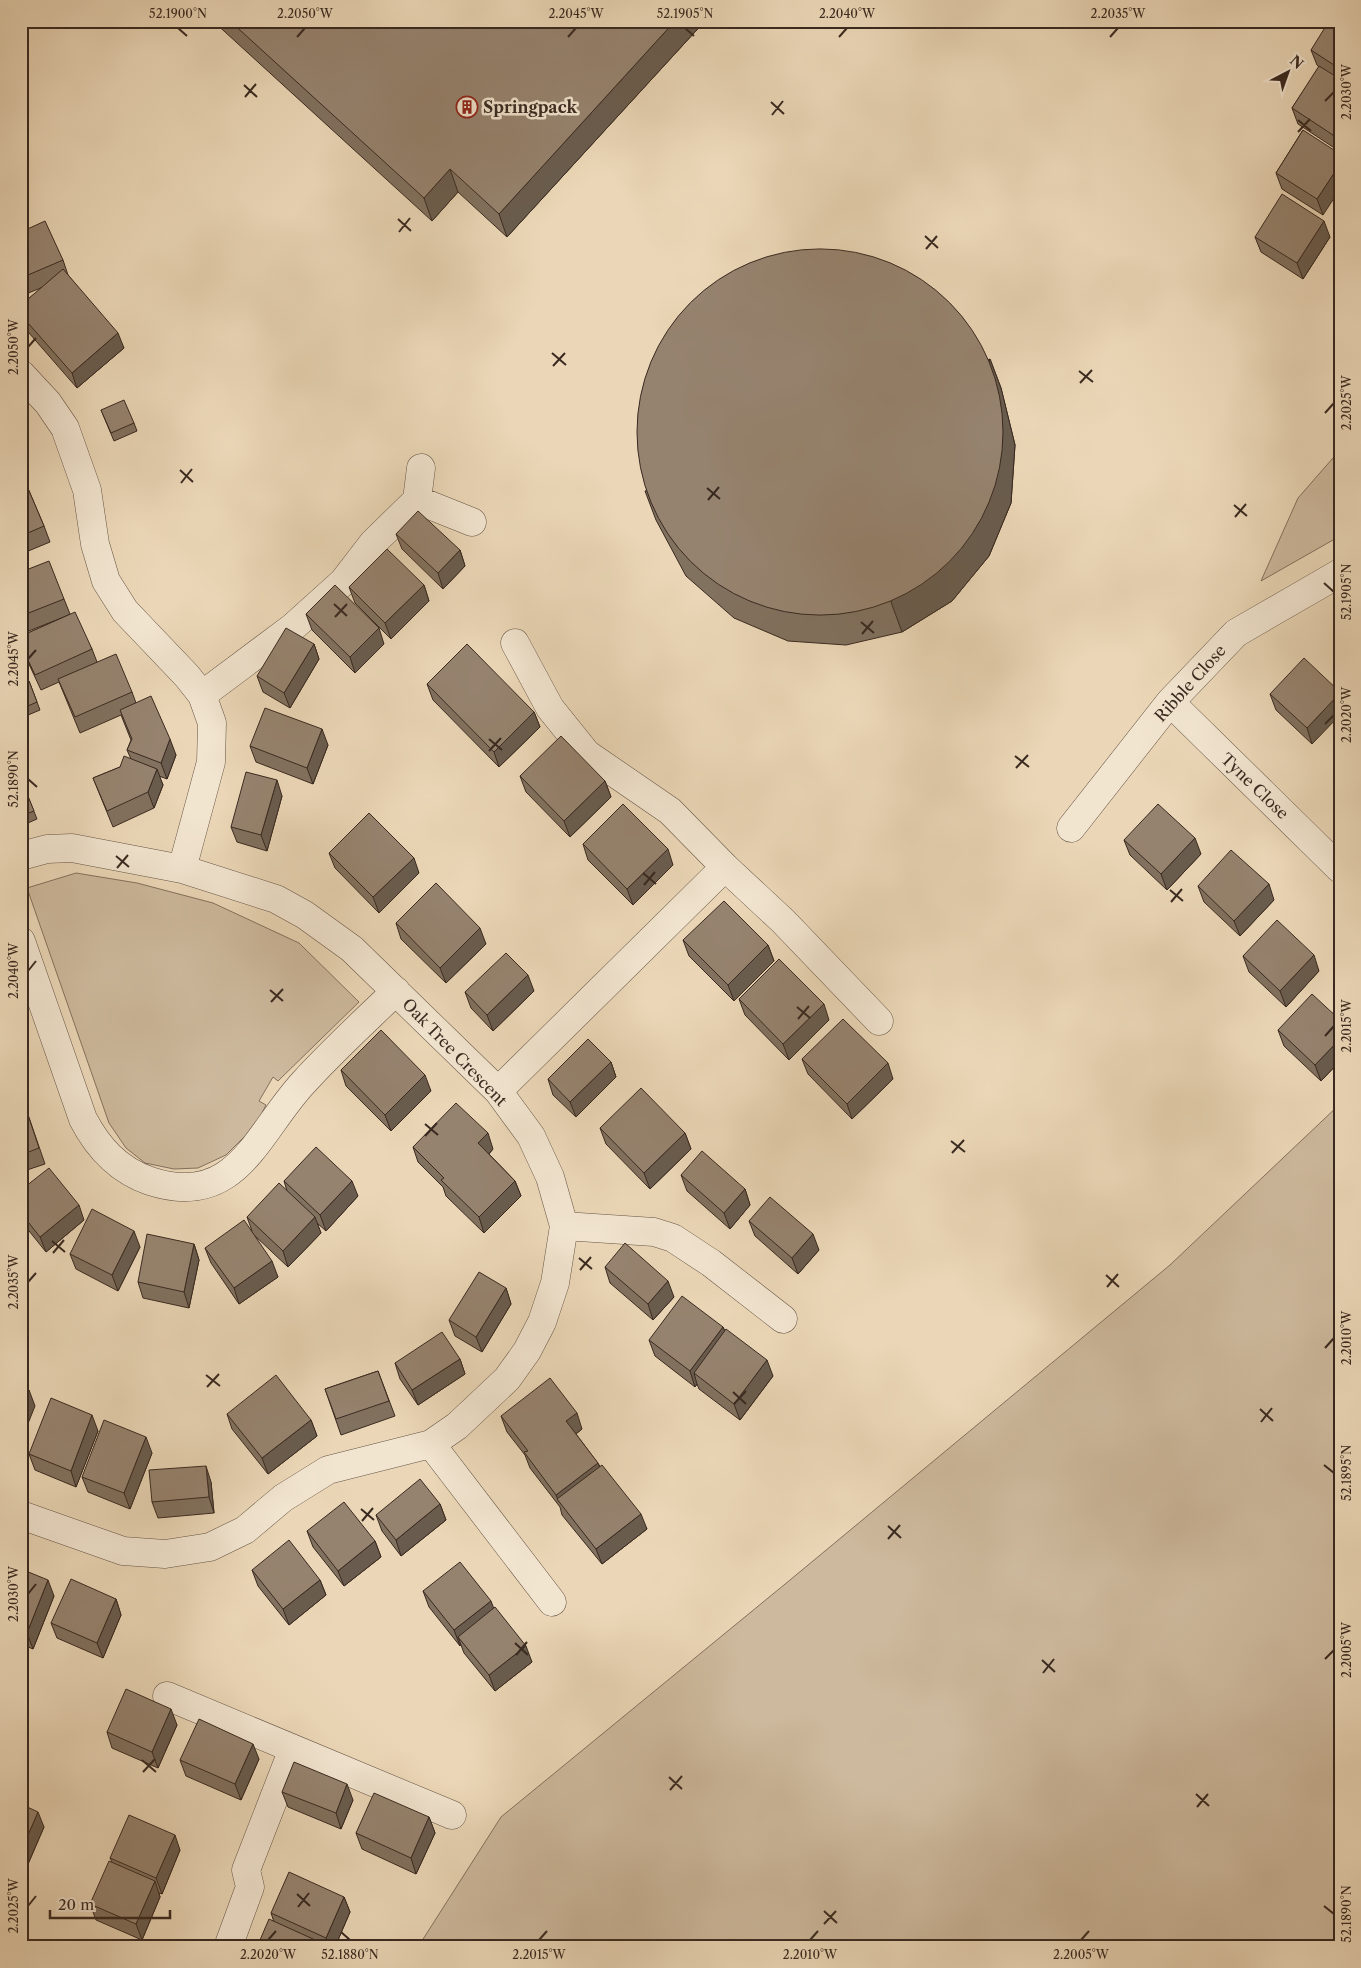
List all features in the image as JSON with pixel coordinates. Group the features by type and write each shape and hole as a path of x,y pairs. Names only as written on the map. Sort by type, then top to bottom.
{"street":[{"path":"21,374 48,403 65,428 87,490 95,544 106,581 125,611 187,676 202,696 212,723 211,762 182,869"},
{"path":"202,696 293,627 343,582 373,543 417,500 421,468"},
{"path":"417,500 472,522"},
{"name":"Ribble Close","path":"1071,828 1170,702 1236,633 1340,573"},
{"path":"515,644 550,708 588,754 670,812 783,921 879,1021"},
{"name":"Tyne Close","path":"1170,702 1340,869"},
{"name":"Oak Tree Crescent","path":"21,856 47,849 72,848 182,869 276,899 298,911 352,949 498,1091 531,1136 550,1177 564,1226 555,1283 542,1322 526,1351 507,1379 457,1426 431,1444 328,1470 283,1498 245,1530 210,1547 165,1554 123,1551 21,1515"},
{"path":"498,1091 725,867"},
{"path":"21,941 83,1119 92,1136 103,1151 119,1165 138,1177 169,1187 186,1188 203,1185 218,1180 231,1171 257,1146 303,1083 396,991"},
{"path":"564,1226 654,1232 673,1238 711,1263 783,1319"},
{"path":"431,1444 552,1602"},
{"path":"166,1696 452,1815"},
{"path":"228,1947 250,1887 246,1870 293,1749"}],"shaded area":[{"path":"1340,450 1340,536 1261,581 1298,498"},
{"path":"76,873 137,883 213,903 299,943 359,1002 278,1081 273,1077 259,1101 266,1105 256,1125 226,1155 198,1168 174,1169 145,1163 126,1148 109,1123 27,888"},
{"path":"1340,1104 1340,1947 418,1947 501,1817 1170,1265"}],"building":[{"name":"Springpack","path":"230,21 675,21 499,214 450,169 424,198"},
{"path":"1329,21 1340,21 1340,69 1311,50"},
{"path":"1319,66 1340,79 1340,125 1333,135 1292,108"},
{"path":"1303,130 1340,154 1340,164 1317,199 1276,173"},
{"path":"1282,194 1324,221 1297,263 1255,237"},
{"path":"45,221 63,260 21,278 21,232"},
{"path":"820,249 856,252 890,263 922,280 936,290 962,316 972,330 989,362 1000,396 1003,432 1000,468 989,502 972,534 962,548 936,574 922,584 890,601 856,612 820,615 784,612 750,601 718,584 704,574 678,548 668,534 651,502 640,468 637,432 640,396 651,362 668,330 678,316 704,290 718,280 750,263 784,252"},
{"path":"63,269 118,333 72,373 21,315 21,305"},
{"path":"124,400 134,423 111,433 101,410"},
{"path":"21,472 44,526 21,536"},
{"path":"418,511 460,550 438,573 396,534"},
{"path":"387,549 424,585 385,623 349,587"},
{"path":"49,561 64,599 21,616 21,572"},
{"path":"335,585 379,628 350,657 306,614"},
{"path":"75,612 92,649 35,675 21,645 21,636"},
{"path":"286,628 314,644 284,693 257,676"},
{"path":"467,644 534,712 494,752 427,684"},
{"path":"116,654 132,692 75,717 58,679"},
{"path":"1304,658 1340,692 1307,728 1270,694"},
{"path":"29,681 37,702 21,709 21,684"},
{"path":"151,696 170,739 161,763 127,750 132,739 120,710"},
{"path":"265,708 322,729 307,768 250,746"},
{"path":"561,736 605,781 564,821 520,776"},
{"path":"1340,746 1340,758 1334,752"},
{"path":"124,756 157,769 148,792 107,811 93,778 120,767"},
{"path":"246,772 277,780 261,835 231,827"},
{"path":"21,779 34,811 21,816"},
{"path":"623,804 668,849 627,889 583,844"},
{"path":"1158,804 1195,838 1161,874 1124,840"},
{"path":"369,813 414,858 373,897 329,853"},
{"path":"1231,850 1269,884 1234,921 1198,886"},
{"path":"436,883 480,928 440,968 396,923"},
{"path":"724,901 768,945 728,985 683,940"},
{"path":"1277,920 1314,955 1280,991 1243,956"},
{"path":"506,953 528,975 487,1015 465,992"},
{"path":"779,959 824,1004 783,1044 739,999"},
{"path":"1312,994 1340,1020 1340,1039 1315,1065 1278,1030"},
{"path":"843,1019 888,1063 847,1104 802,1059"},
{"path":"381,1030 425,1075 385,1115 341,1070"},
{"path":"588,1039 611,1062 570,1102 548,1079"},
{"path":"641,1088 685,1133 644,1173 600,1128"},
{"path":"24,1103 39,1148 21,1155 21,1104"},
{"path":"456,1103 488,1133 478,1143 515,1181 479,1217 441,1180 444,1178 413,1147"},
{"path":"316,1147 352,1181 320,1215 284,1181"},
{"path":"702,1151 745,1189 724,1213 681,1175"},
{"path":"49,1168 79,1205 40,1237 21,1213 21,1190"},
{"path":"279,1183 315,1217 283,1251 247,1217"},
{"path":"770,1197 813,1234 792,1258 749,1221"},
{"path":"92,1209 134,1231 112,1275 70,1254"},
{"path":"244,1220 272,1261 234,1288 205,1248"},
{"path":"147,1234 194,1244 184,1292 138,1282"},
{"path":"625,1243 668,1281 648,1304 605,1267"},
{"path":"479,1272 506,1288 476,1337 449,1320"},
{"path":"682,1296 723,1327 690,1371 649,1340"},
{"path":"726,1329 767,1360 734,1404 694,1373"},
{"path":"442,1332 460,1359 412,1390 395,1363"},
{"path":"378,1371 389,1401 336,1419 325,1389"},
{"path":"276,1375 311,1420 262,1458 227,1414"},
{"path":"550,1378 577,1413 566,1421 598,1463 556,1495 524,1452 528,1451 501,1416"},
{"path":"21,1387 29,1390 21,1410"},
{"path":"51,1398 92,1415 71,1471 29,1454"},
{"path":"104,1420 146,1437 124,1493 82,1477"},
{"path":"602,1465 641,1514 596,1549 557,1499"},
{"path":"206,1466 209,1497 152,1502 149,1470"},
{"path":"420,1479 440,1504 396,1540 376,1515"},
{"path":"344,1502 375,1541 338,1571 307,1531"},
{"path":"289,1540 320,1580 283,1609 252,1570"},
{"path":"460,1562 491,1601 454,1630 423,1591"},
{"path":"21,1569 48,1580 27,1633 21,1631"},
{"path":"71,1579 116,1599 97,1643 51,1623"},
{"path":"495,1607 526,1646 489,1675 458,1637"},
{"path":"126,1689 171,1709 152,1752 107,1732"},
{"path":"199,1719 253,1744 235,1784 180,1760"},
{"path":"294,1762 347,1784 336,1813 282,1792"},
{"path":"374,1793 429,1817 411,1858 356,1833"},
{"path":"21,1804 38,1812 21,1851"},
{"path":"129,1815 175,1835 156,1878 110,1858"},
{"path":"109,1861 155,1881 136,1924 90,1904"},
{"path":"289,1872 344,1897 326,1938 271,1913"},
{"path":"269,1919 324,1944 323,1947 257,1947"}],"place":[{"name":"Springpack","path":"467,107"}]}
